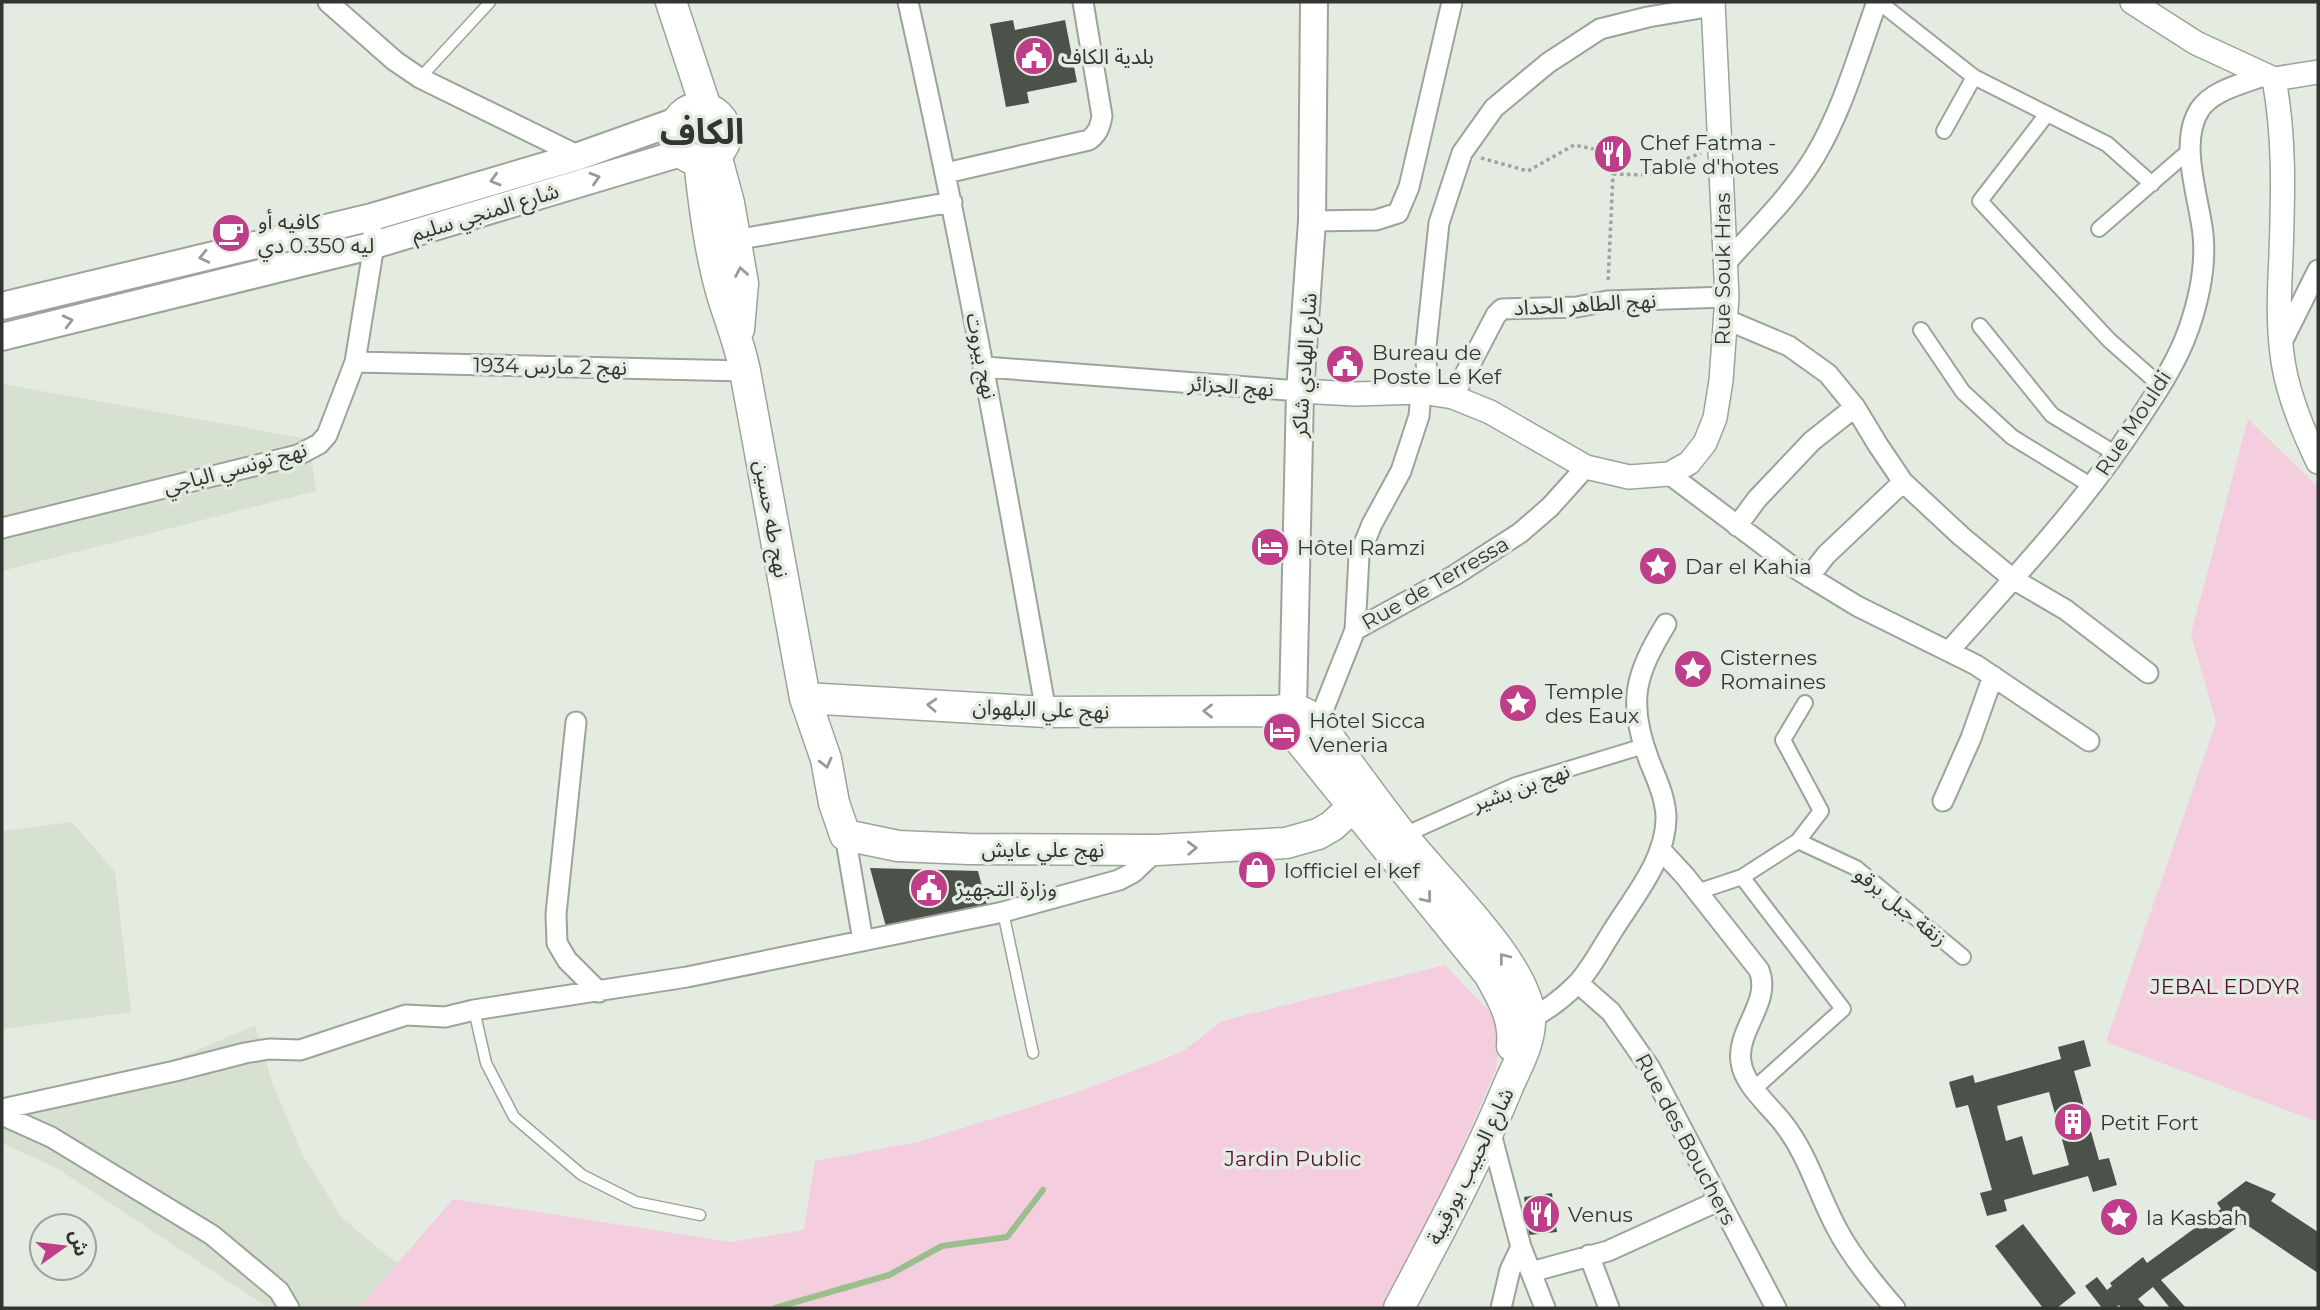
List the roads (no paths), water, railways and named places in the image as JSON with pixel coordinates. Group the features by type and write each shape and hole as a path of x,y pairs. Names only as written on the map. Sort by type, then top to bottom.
{"main road":[{"path":"670,2 689,114"},
{"name":"شارع الهادي شاكر","path":"1294,717 1300,391 1312,221 1314,2"},
{"path":"689,114 717,114 724,123 726,134 723,146 699,156 675,143 673,132 689,114"},
{"name":"شارع المنجي سليم","path":"2,306 372,217 579,156 689,114"},
{"name":"شارع المنجي سليم","path":"2,337 374,245 699,156"},
{"name":"نهج طه حسين","path":"699,156 729,203 743,283 738,340"},
{"name":"نهج طه حسين","path":"699,156 704,202 723,298 738,340 745,371 805,698"},
{"path":"805,698 825,759 834,803 845,835"},
{"name":"نهج علي البلهوان","path":"805,698 1046,712 1294,717"},
{"path":"1294,717 1361,799 1489,974 1507,1007 1521,1022"},
{"path":"1361,799 1402,836 1515,972 1525,994 1521,1022"},
{"name":"نهج علي عايش","path":"845,835 898,846 1157,850 1286,843 1318,834 1332,826 1361,799"},
{"name":"شارع الحبيب بورقيبة","path":"1399,1308 1485,1126 1521,1022"},
{"name":"شارع الحبيب بورقيبة","path":"1388,1308 1485,1126"}],"street":[{"path":"328,2 395,61 420,78 579,156"},
{"name":"نهج بيروت","path":"908,2 985,367 1046,712"},
{"path":"946,173 1089,140 1096,134 1101,127 1102,116 1083,2"},
{"path":"1312,221 1376,220 1398,213 1409,187 1452,2"},
{"path":"1725,264 1786,195 1813,159 1835,119 1878,2 1973,77 2108,144 2152,184"},
{"path":"2132,2 2196,43 2270,77 2318,72"},
{"path":"1355,630 1359,556 1372,524 1401,471 1419,416 1424,393 1426,346 1439,223 1462,153 1494,108 1548,63 1600,29 1713,4"},
{"name":"Rue Souk Hras","path":"1669,474 1689,463 1705,443 1715,418 1721,381 1726,308 1713,4"},
{"path":"1944,131 1973,77"},
{"path":"2270,77 2281,119 2284,161 2279,308 2285,375 2297,416 2318,462"},
{"name":"Rue Mouldi","path":"1950,651 2047,542 2116,454 2161,386 2189,329 2201,281 2203,236 2190,150 2192,125 2208,101 2270,77"},
{"path":"2046,114 1980,201 2109,340 2161,386"},
{"path":"2099,229 2190,150"},
{"path":"735,240 952,202"},
{"name":"نهج تونسي الباجي","path":"2,528 298,455 319,444 327,435 355,362 374,245 372,217"},
{"path":"2282,342 2318,270"},
{"name":"نهج الطاهر الحداد","path":"1453,397 1496,315 1502,309 1577,307 1607,301 1726,308"},
{"path":"1726,308 1789,346 1828,374 1855,407 1903,482 1961,536 2012,579 2066,610 2148,673"},
{"path":"1980,326 2053,415 2116,454"},
{"path":"1921,330 1963,392 2012,437 2091,486"},
{"name":"نهج 2 مارس 1934","path":"355,362 745,371"},
{"name":"نهج الجزائر","path":"985,367 1300,391 1355,394 1424,393 1453,397 1490,412 1586,467 1629,477 1669,474"},
{"path":"1737,526 1764,492 1812,441 1855,407"},
{"name":"Rue de Terressa","path":"1294,717 1355,630 1455,575 1520,533 1550,507 1586,467"},
{"path":"1669,474 1810,577 1857,606 1950,651 1993,676 2089,741"},
{"path":"1810,577 1826,555 1903,482"},
{"path":"1521,1022 1550,1007 1578,983 1646,879 1660,849 1666,817 1662,794 1644,746 1636,703 1637,684 1650,651 1666,624"},
{"path":"1943,801 1971,738 1993,676"},
{"path":"1697,892 1742,877 1798,841 1821,811 1783,740 1805,703"},
{"path":"576,722 556,914 558,943 567,960 599,992"},
{"name":"نهج بن بشير","path":"1402,836 1516,785 1644,746"},
{"path":"845,835 863,941"},
{"name":"زنقة جبل برقو","path":"1798,841 1856,868 1963,957"},
{"path":"1660,849 1685,876 1752,961 1762,979 1762,990 1741,1052 1744,1073 1797,1143 1814,1174 1836,1227 1890,1307"},
{"path":"2,1109 245,1053 270,1049 300,1050 406,1015 445,1017 474,1010 599,992 1003,912 1119,880 1134,872 1157,850"},
{"path":"1742,877 1843,1009 1755,1088"},
{"name":"Rue des Bouchers","path":"1578,983 1611,1012 1662,1087 1718,1201 1776,1308"},
{"path":"2,1115 51,1138 212,1236 279,1291 289,1308"},
{"path":"1485,1126 1521,1247 1545,1308"},
{"path":"1531,1272 1620,1246 1718,1201"},
{"path":"1501,1308 1510,1270 1521,1247"},
{"path":"1589,1255 1609,1308"}],"lane":[{"path":"420,78 490,2"},
{"path":"1003,912 1033,1053"},
{"path":"474,1010 486,1063 514,1117 582,1175 636,1202 700,1215"}],"waterway":[{"path":"775,1308 889,1275 942,1246 1007,1237 1043,1190"}],"place":[{"name":"بلدية الكاف","path":"1034,56"},
{"name":"Chef Fatma - Table d'hotes","path":"1613,154"},
{"name":"كافيه أو ليه 0.350 دي","path":"231,233"},
{"name":"Bureau de Poste Le Kef","path":"1345,364"},
{"name":"Hôtel Ramzi","path":"1270,547"},
{"name":"Dar el Kahia","path":"1658,566"},
{"name":"Cisternes Romaines","path":"1693,669"},
{"name":"Temple des Eaux","path":"1518,703"},
{"name":"Hôtel Sicca Veneria","path":"1282,732"},
{"name":"lofficiel el kef","path":"1257,870"},
{"name":"وزارة التجهيز","path":"929,888"},
{"name":"Petit Fort","path":"2073,1122"},
{"name":"Venus","path":"1541,1214"},
{"name":"la Kasbah","path":"2119,1217"}],"district":[{"name":"الكاف","path":"702,131"}],"park label":[{"name":"JEBAL EDDYR","path":"2225,986"},
{"name":"Jardin Public","path":"1293,1158"}]}
